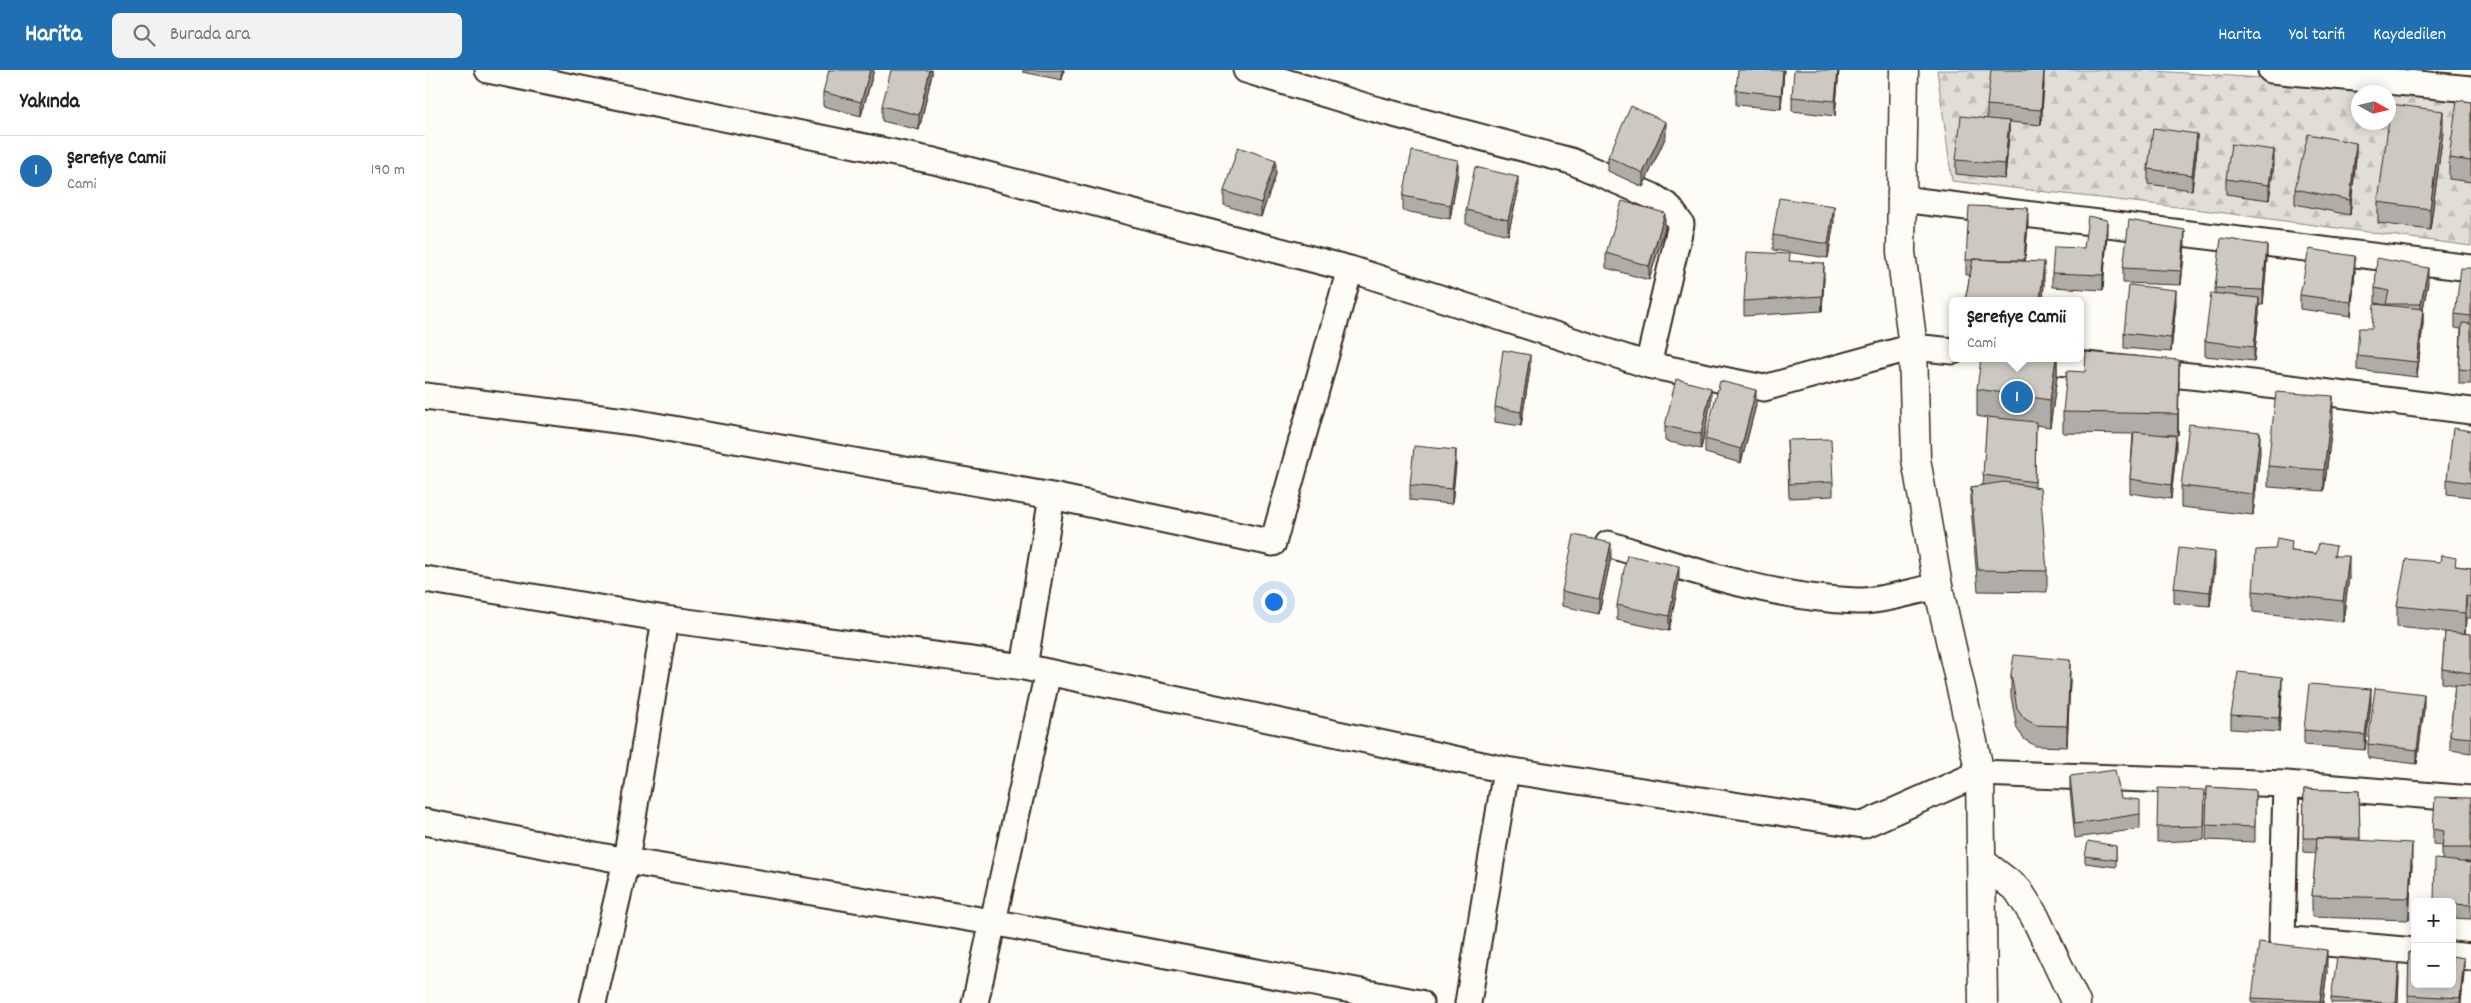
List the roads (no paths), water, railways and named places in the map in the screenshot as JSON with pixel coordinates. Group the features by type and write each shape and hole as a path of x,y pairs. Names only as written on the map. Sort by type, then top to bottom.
{"main road":[{"path":"1904,70 1901,252 1913,347 1916,459 1938,586 1980,773 1983,864 1983,1003"},
{"path":"1983,864 2018,890 2035,917 2076,1003"}],"street":[{"path":"487,70 933,161 1350,269 1649,365 1764,388 1913,347 1949,351"},
{"path":"2271,70 2471,89"},
{"path":"1258,72 1371,108 1571,161 1652,196 1669,207 1681,224 1649,365"},
{"path":"1901,199 2471,268"},
{"path":"425,396 633,422 1052,496 1273,543 1350,269"},
{"path":"2058,362 2227,380 2471,411"},
{"path":"975,1003 992,922 1036,669 1052,496"},
{"path":"1608,544 1712,576 1805,596 1858,601 1938,586"},
{"path":"425,578 665,619 1036,669 1506,770 1863,825 1980,773 2286,784 2471,799"},
{"path":"593,1003 627,861 665,619"},
{"path":"1468,1003 1506,770"},
{"path":"2286,784 2282,939 2411,951"},
{"path":"425,822 627,861 992,922 1420,1003"},
{"path":"2456,955 2471,956"}],"place":[{"name":"Şerefiye Camii","path":"2017,397"}]}
